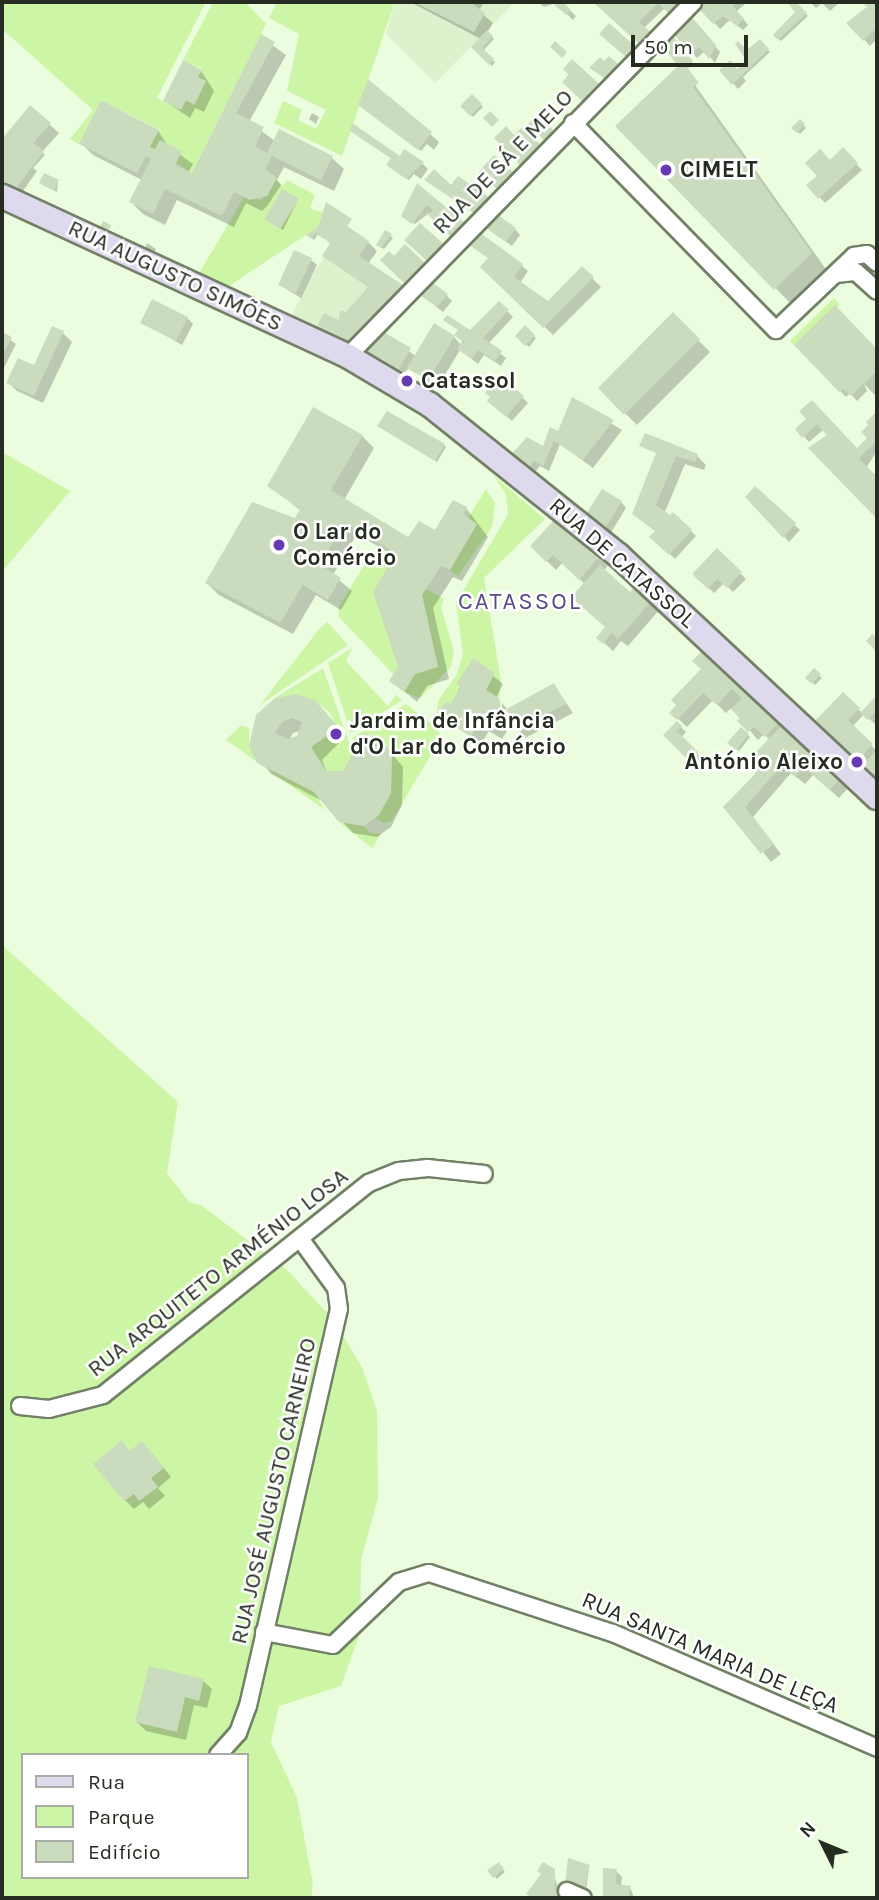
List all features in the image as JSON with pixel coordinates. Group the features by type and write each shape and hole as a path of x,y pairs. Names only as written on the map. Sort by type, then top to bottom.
{"main road":[{"name":"RUA AUGUSTO SIMÕES","path":"2,196 348,356"},
{"name":"RUA DE CATASSOL","path":"348,356 447,416 618,555 877,797"}],"street":[{"name":"RUA DE SÁ E MELO","path":"348,356 573,122 693,2"},
{"path":"573,122 776,330 858,254 877,262"},
{"path":"834,275 856,272 877,291"},
{"name":"RUA ARQUITETO ARMÉNIO LOSA","path":"20,1406 49,1409 103,1395 301,1240 369,1183 399,1171 456,1169 484,1174"},
{"name":"RUA JOSÉ AUGUSTO CARNEIRO","path":"220,1753 238,1733 248,1706 339,1309 336,1288 301,1240"},
{"name":"RUA SANTA MARIA DE LEÇA","path":"264,1632 333,1645 399,1582 429,1573 613,1633 877,1748"},
{"path":"566,1891 583,1898"}],"shaded area":[{"path":"395,2 515,2 435,83 386,34"},
{"path":"336,241 409,289 348,354 287,326 308,281"}],"green space":[{"path":"2,2 206,2 157,98 181,110 186,100 195,104 206,81 198,77 202,69 183,60 213,2 245,2 266,24 192,173 150,147 159,129 101,100 79,144 70,139 93,110 2,29"},
{"path":"277,2 395,2 342,156 274,123 283,101 302,110 298,120 316,129 326,110 287,91 299,34 269,18"},
{"path":"276,180 283,186 287,180 315,195 310,208 323,213 318,227 226,288 198,275 244,197 262,200","holes":["282,189 299,200 280,229 264,219"]},
{"path":"834,298 840,305 794,345 790,341"},
{"path":"2,452 70,491 2,572"},
{"path":"494,476 545,519 484,578 501,681 499,698 486,690 495,673 473,658 456,684 461,687 450,704 446,701 437,714 438,701 457,674 463,654 456,603 508,514 506,495"},
{"path":"486,489 495,503 492,527 458,576 450,570 477,524 468,518"},
{"path":"369,557 388,567 398,667 393,674 339,617 338,608"},
{"path":"426,589 444,599 441,607 454,651 451,667 420,698 404,692 415,674 438,667 422,595"},
{"path":"327,622 348,645 260,705 320,628"},
{"path":"352,648 346,661 388,706 396,695 402,700 351,733 328,663"},
{"path":"323,668 353,754 343,771 326,771 311,747 335,723 330,713 314,700 295,694 275,698"},
{"path":"406,704 438,729 441,738 391,822 384,823 375,818 391,793 392,753 381,738 364,733 356,742 352,738"},
{"path":"241,725 249,728 249,746 314,792 325,810 226,740"},
{"path":"339,822 364,826 371,833 381,834 372,848"},
{"path":"2,945 178,1102 167,1173 189,1202 201,1205 286,1269 333,1319 362,1367 377,1411 378,1498 361,1560 360,1633 341,1686 279,1706 271,1742 297,1798 313,1885 311,1898 2,1898"}],"building":[{"path":"414,2 470,2 485,13 474,32"},
{"path":"551,2 563,2 571,10 566,15"},
{"path":"593,2 676,2 678,4 669,14 658,3 639,22 651,32 639,44"},
{"path":"705,2 736,2 732,5 744,19 737,26 723,16 713,24 698,8"},
{"path":"787,2 796,2 807,13 778,40 773,35 795,12"},
{"path":"861,2 877,2 877,28 863,41 846,23 867,7"},
{"path":"690,15 716,45 709,59 699,47 691,54 672,32"},
{"path":"609,23 636,47 626,57 599,34"},
{"path":"487,30 493,36 482,48 494,59 489,65 471,47"},
{"path":"261,34 275,42 236,113 264,127 255,147 267,153 279,129 333,156 321,180 272,156 265,169 277,178 267,196 250,200 234,192 222,216 165,189 153,214 129,202 151,159 146,156 137,173 79,144 101,100 159,130 150,147 155,149 160,140 182,151 175,165 192,173"},
{"path":"671,34 693,61 686,66 699,83 693,87 812,253 774,290 615,126 678,66 661,44"},
{"path":"760,39 769,49 732,85 719,70 730,60 737,69 746,60 735,44 738,41 747,50"},
{"path":"555,41 567,52 562,58 550,47"},
{"path":"609,56 618,64 605,78 589,68 600,57 604,61"},
{"path":"572,59 599,84 582,101 562,82 569,75 563,69"},
{"path":"183,60 202,70 198,77 206,81 194,105 186,100 181,110 163,101"},
{"path":"368,79 432,132 418,150 358,105"},
{"path":"472,94 482,104 470,116 460,106"},
{"path":"30,105 51,123 33,143 44,151 15,190 2,184 2,139"},
{"path":"490,111 499,120 492,127 483,118"},
{"path":"537,114 553,130 544,140 528,124"},
{"path":"800,119 805,124 797,133 791,128"},
{"path":"352,123 400,156 404,149 424,162 406,179 386,165 391,158 350,131"},
{"path":"506,126 514,135 522,127 540,144 520,165 494,138"},
{"path":"843,147 858,163 818,199 806,185 817,176 805,163 820,149 830,160"},
{"path":"494,155 513,172 497,189 478,173"},
{"path":"434,169 451,185 458,176 489,197 474,213 424,180"},
{"path":"44,173 59,180 54,191 39,183"},
{"path":"417,183 465,223 451,237 428,215 433,210 427,205 412,224 401,216"},
{"path":"282,189 299,199 280,229 264,219"},
{"path":"326,202 352,219 347,226 369,241 359,256 404,286 349,343 316,328 324,313 339,320 340,310 346,312 368,287 322,256 330,243 315,233 312,239 306,235 318,227"},
{"path":"494,212 516,228 506,242 481,224"},
{"path":"103,221 111,225 108,233 99,229"},
{"path":"420,223 444,244 427,261 404,240"},
{"path":"385,230 392,234 381,248 376,245"},
{"path":"476,230 523,264 514,277 548,301 582,266 594,277 543,328 480,267 488,258 465,242"},
{"path":"405,244 425,263 405,284 380,260 389,251 394,256"},
{"path":"294,250 312,258 296,293 278,285"},
{"path":"429,280 448,294 437,307 417,293"},
{"path":"152,299 188,317 176,341 140,323"},
{"path":"499,301 509,310 483,338 502,351 495,361 478,350 472,359 457,349 462,341 454,335 458,330 443,320 447,315 470,330"},
{"path":"835,305 877,349 877,371 851,396 843,389 839,392 794,345"},
{"path":"673,312 700,339 624,415 598,388"},
{"path":"434,323 455,336 428,380 407,368"},
{"path":"525,325 535,335 525,346 515,336"},
{"path":"52,326 64,331 34,396 6,383 18,358 34,365"},
{"path":"380,330 411,348 398,371 367,353"},
{"path":"2,332 12,337 2,356"},
{"path":"500,375 524,396 506,417 487,401 490,397 485,393"},
{"path":"572,397 614,420 583,460 554,441 543,466 534,461 527,470 510,456 527,437 543,446 550,427 558,431"},
{"path":"812,400 857,448 867,438 861,432 868,425 866,422 877,411 877,440 874,436 875,443 859,458 874,474 877,471 876,518 808,448 827,435 817,425 802,438 795,429 806,419 799,411"},
{"name":"O Lar do Comércio","path":"313,407 363,435 331,490 408,537 419,521 435,530 453,500 467,507 463,514 477,524 450,570 441,566 422,595 438,667 415,674 404,692 389,681 398,667 373,592 396,553 344,523 320,565 341,578 328,600 303,585 280,623 205,583 252,502 295,518 300,509 267,486"},
{"path":"387,411 445,444 435,461 377,426"},
{"path":"645,433 698,454 695,462 676,456 656,505 670,515 673,512 692,530 669,555 649,537 655,531 632,514 656,453 639,446"},
{"path":"755,486 796,523 783,538 745,497"},
{"path":"602,489 622,501 604,530 585,516"},
{"path":"557,517 600,556 579,580 553,555 546,562 530,546"},
{"path":"717,548 742,572 727,588 717,579 708,589 692,574"},
{"path":"600,565 630,592 636,585 653,599 618,639 612,633 603,644 596,638 605,627 571,597"},
{"path":"872,634 877,638 877,652 866,641"},
{"path":"705,648 781,720 765,737 754,727 748,732 737,721 740,718 731,709 742,698 732,689 717,705 703,693 677,720 669,713 676,705 671,700 701,669 692,661"},
{"path":"473,658 495,673 486,690 499,698 503,716 493,731 479,723 471,737 437,714 446,701 450,704 461,687 456,684"},
{"path":"814,668 821,674 812,684 805,678"},
{"path":"554,683 566,704 515,730 505,710"},
{"path":"843,692 860,708 848,720 873,744 856,762 814,722"},
{"path":"295,694 315,700 335,723 327,736 311,747 326,771 343,771 364,733 381,739 392,753 391,793 379,815 364,826 339,822 314,792 257,763 249,746 256,715 275,698","holes":["292,718 302,722 297,736 287,739 275,733 282,722"]},
{"path":"877,695 877,710 868,720 860,713"},
{"path":"677,721 682,726 677,731 698,752 689,761 663,735"},
{"path":"783,724 841,778 830,790 804,767 795,777 782,765 745,807 774,844 761,854 723,807 756,773 748,765 759,754 756,752"},
{"path":"741,727 749,734 736,750 727,743"},
{"path":"877,749 877,781 862,766"},
{"path":"122,1440 130,1451 142,1441 164,1468 151,1478 158,1487 139,1501 134,1494 124,1501 93,1464"},
{"path":"149,1666 204,1679 199,1701 185,1697 177,1732 135,1722"},
{"path":"568,1858 590,1865 584,1891 565,1884"},
{"path":"499,1862 504,1869 493,1878 487,1870"},
{"path":"543,1862 555,1869 555,1892 564,1898 532,1898 526,1894 541,1874 537,1871"},
{"path":"603,1868 617,1869 616,1884 631,1886 628,1898 603,1897"}],"place":[{"name":"CIMELT","path":"666,170"},
{"name":"Catassol","path":"407,381"},
{"name":"O Lar do Comércio","path":"279,545"},
{"name":"Jardim de Infância d'O Lar do Comércio","path":"336,734"},
{"name":"António Aleixo","path":"857,762"}],"district":[{"name":"CATASSOL","path":"520,602"}]}
